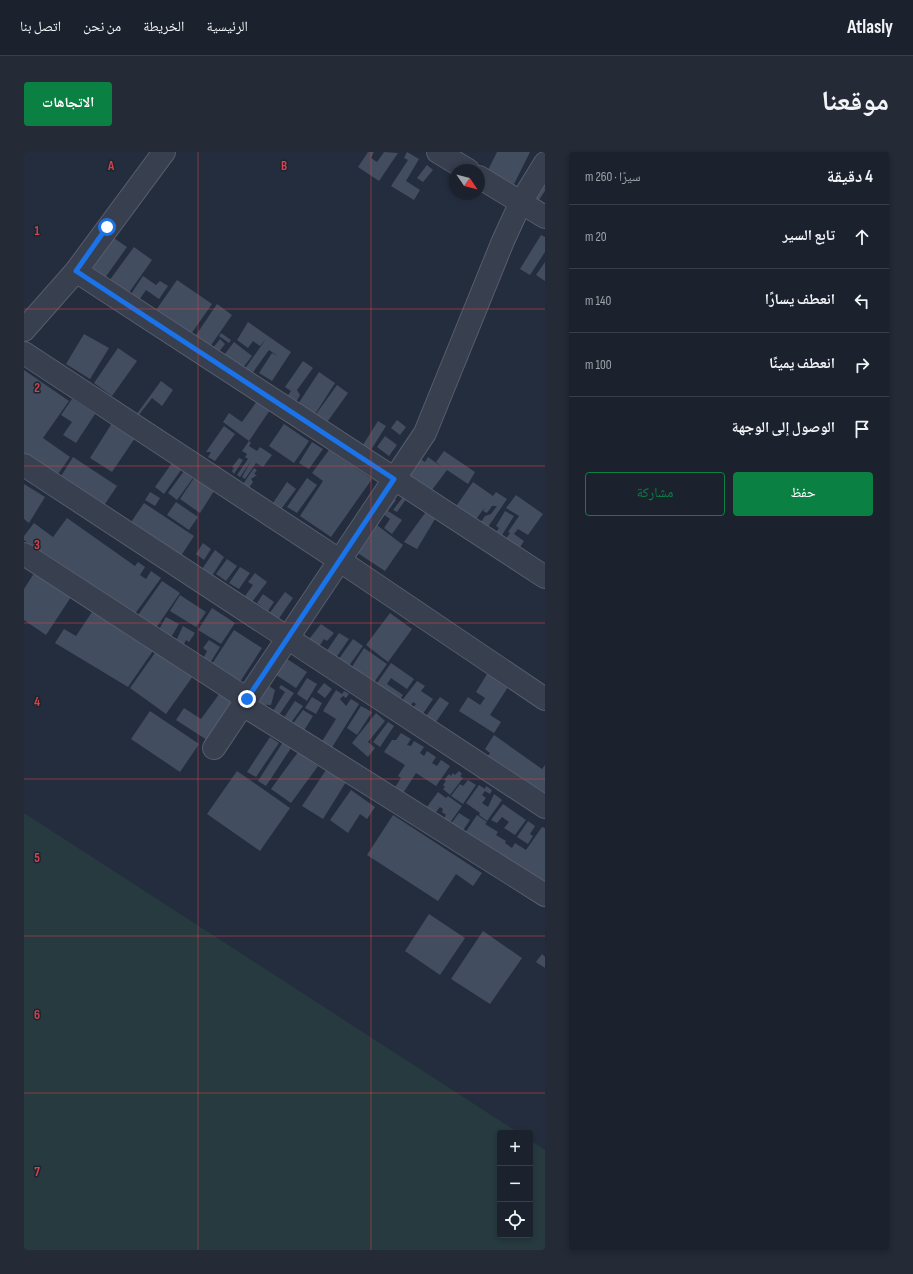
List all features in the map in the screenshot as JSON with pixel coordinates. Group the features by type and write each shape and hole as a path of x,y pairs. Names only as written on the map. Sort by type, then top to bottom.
{"street":[{"path":"24,330 76,271 164,152"},
{"path":"438,152 458,164"},
{"path":"214,748 425,433 521,202 545,163"},
{"path":"485,181 545,217"},
{"path":"76,271 545,577"},
{"path":"24,353 339,560 545,699"},
{"path":"24,465 545,807"},
{"path":"24,554 245,702 545,895"}],"green space":[{"path":"24,813 514,1130 497,1130 497,1238 533,1238 533,1142 545,1150 545,1250 24,1250"}],"building":[{"path":"368,152 374,152 371,158 377,162 384,152 398,153 379,181 358,167"},
{"path":"407,152 419,159 406,181 420,190 414,200 391,186 408,160 404,158"},
{"path":"497,152 530,152 514,184 488,170"},
{"path":"427,165 433,170 423,182 417,178"},
{"path":"545,177 545,191 535,206 528,201"},
{"path":"108,234 127,247 102,282 84,270"},
{"path":"541,235 545,237 545,252 530,275 520,269"},
{"path":"134,247 152,260 128,294 109,281"},
{"path":"545,262 545,281 536,275"},
{"path":"143,276 156,285 160,281 168,286 159,299 146,290 137,303 129,297"},
{"path":"177,280 212,304 189,337 154,313"},
{"path":"217,304 232,315 207,351 192,341"},
{"path":"248,322 291,352 272,381 259,373 272,353 278,356 269,350 251,375 244,370 266,339 260,346 253,341 248,348 237,340"},
{"path":"221,333 231,340 229,343 219,336"},
{"path":"84,334 109,348 90,379 66,364"},
{"path":"220,339 225,344 218,353 213,348"},
{"path":"234,342 252,356 242,369 224,355"},
{"path":"118,348 137,361 112,396 94,383"},
{"path":"303,361 313,368 297,390 300,395 295,404 286,398 291,391 285,387"},
{"path":"24,370 69,401 43,438 70,457 53,481 24,461"},
{"path":"319,372 335,383 312,419 296,407"},
{"path":"161,381 173,390 162,406 152,398 138,416 136,415"},
{"path":"337,385 348,393 325,425 314,417"},
{"path":"72,399 95,414 76,443 63,435 72,422 61,415"},
{"path":"257,401 270,410 249,441 223,422 229,413 242,422"},
{"path":"397,420 406,427 400,435 391,428"},
{"path":"378,421 386,426 369,453 361,448"},
{"path":"112,423 135,438 112,472 90,458"},
{"path":"284,424 309,441 294,463 269,446"},
{"path":"224,426 235,434 215,461 208,457 211,452 206,452"},
{"path":"385,436 397,445 389,456 377,447"},
{"path":"249,441 251,443 249,446 257,451 260,447 272,455 263,467 256,463 245,479 242,477 251,461 240,477 237,475 248,459 245,457 247,454 242,451"},
{"path":"312,442 323,449 309,469 299,463"},
{"path":"329,450 372,479 331,537 300,516 323,481 312,473"},
{"path":"444,451 475,472 468,484 447,470 432,490 406,472 414,455 425,462 428,457 442,467 436,462"},
{"path":"73,457 117,486 101,510 58,481"},
{"path":"239,458 243,460 234,474 232,471 234,468 232,467"},
{"path":"172,463 181,470 164,494 155,487"},
{"path":"254,468 257,470 254,474 257,475 251,479 253,482 247,491 241,487"},
{"path":"184,471 193,478 177,500 168,493"},
{"path":"194,478 214,491 200,513 180,499"},
{"path":"307,478 317,485 297,513 287,507"},
{"path":"287,482 296,489 279,512 271,506"},
{"path":"473,482 493,496 496,492 507,499 486,530 479,525 485,516 491,514 497,506 492,506 487,513 483,511 485,507 471,526 452,512"},
{"path":"24,484 45,497 29,523 24,519"},
{"path":"150,492 160,498 155,506 145,500"},
{"path":"406,493 409,495 397,512 393,510"},
{"path":"387,494 396,500 388,511 402,520 392,534 384,528 390,519 383,514"},
{"path":"516,495 543,514 528,535 518,529 514,534 524,541 517,552 503,543 510,533 508,532 519,516 506,508"},
{"path":"176,502 198,517 189,530 167,515"},
{"path":"144,503 194,536 177,562 127,528"},
{"path":"505,511 514,516 502,535 496,532 499,528 496,526"},
{"path":"425,513 435,519 417,549 404,542"},
{"path":"67,518 135,566 138,562 145,567 140,575 146,579 151,571 161,578 132,618 24,540 24,536 34,523 53,537"},
{"path":"369,519 403,545 385,571 350,548"},
{"path":"203,543 211,549 204,560 196,554"},
{"path":"215,550 224,557 210,579 200,572"},
{"path":"227,559 237,566 226,581 216,574"},
{"path":"240,567 250,573 239,589 229,583"},
{"path":"36,570 73,594 46,635 24,620 24,589"},
{"path":"255,573 267,582 252,602 245,596 253,585 248,582"},
{"path":"162,581 180,593 156,628 138,615"},
{"path":"285,592 293,598 275,624 266,618"},
{"path":"263,594 274,602 268,611 257,603"},
{"path":"180,595 206,612 196,627 170,611"},
{"path":"212,608 235,623 221,644 198,630"},
{"path":"94,609 155,648 128,687 55,643 64,629 76,636"},
{"path":"390,613 412,629 388,662 366,645"},
{"path":"166,617 179,624 170,639 157,633"},
{"path":"321,624 334,633 327,641 324,639 316,651 306,643"},
{"path":"183,626 195,633 189,642 186,640 183,646 203,659 207,651 203,648 209,640 220,647 207,668 175,643"},
{"path":"234,630 262,648 236,688 208,670"},
{"path":"339,633 349,639 333,662 324,655"},
{"path":"353,639 363,646 346,670 336,663"},
{"path":"364,648 387,664 370,688 348,673"},
{"path":"157,650 193,676 166,714 130,688"},
{"path":"284,657 307,672 296,688 273,673"},
{"path":"391,663 414,679 407,689 391,678 387,684 403,695 396,705 373,689"},
{"path":"487,674 508,687 490,715 501,722 494,733 459,711 468,697 480,705 485,698 476,692"},
{"path":"307,678 317,684 307,701 297,694"},
{"path":"417,681 425,686 421,691 433,699 418,721 413,708 416,704 413,702 405,713 397,707"},
{"path":"263,682 275,690 271,705 248,704"},
{"path":"324,683 332,689 325,698 317,692"},
{"path":"281,685 294,693 279,715 273,711 285,692 279,688"},
{"path":"336,690 342,694 344,691 349,694 346,698 343,696 340,699 346,706 351,699 359,704 331,749 321,743 336,719 323,711"},
{"path":"220,693 233,702 207,740 176,720 184,708 201,719"},
{"path":"312,697 322,703 316,714 305,708"},
{"path":"440,697 449,703 436,722 430,718 424,725 421,723"},
{"path":"295,701 303,706 290,724 283,719"},
{"path":"361,706 372,712 357,735 347,728"},
{"path":"303,710 313,716 303,732 292,725"},
{"path":"150,711 199,744 180,772 131,739"},
{"path":"376,713 385,721 368,742 375,748 368,757 352,743"},
{"path":"388,722 394,726 380,747 373,742"},
{"path":"401,733 411,739 407,745 411,746 414,741 424,747 420,753 424,756 427,751 436,757 432,763 437,766 441,760 450,766 436,786 416,773 400,798 394,789 401,778 398,776 405,765 384,752 392,740 396,740"},
{"path":"494,735 542,769 545,765 545,801 487,757 490,753 485,749"},
{"path":"270,737 279,743 256,777 247,772"},
{"path":"283,742 291,748 266,786 258,781"},
{"path":"298,752 318,766 291,803 271,789"},
{"path":"326,770 346,782 323,819 302,806"},
{"path":"237,771 290,808 260,851 207,814"},
{"path":"459,771 462,774 460,776 463,778 450,795 443,789 445,787 443,785 446,781 444,780 449,774 451,776 453,773 455,775"},
{"path":"468,780 476,785 463,804 451,796 460,784 463,786"},
{"path":"479,785 485,789 486,786 492,790 490,794 485,791 482,795 486,798 482,803 488,807 494,794 502,800 487,821 479,815 480,813 466,803"},
{"path":"351,790 375,807 367,819 360,814 348,833 330,820"},
{"path":"438,792 446,798 448,796 462,806 449,824 443,820 446,815 442,812 443,809 440,807 432,817 424,811"},
{"path":"503,804 526,820 515,835 504,828 509,822 502,817 497,823 491,820"},
{"path":"459,813 470,820 458,838 450,825"},
{"path":"393,815 482,873 473,886 456,874 438,901 367,855"},
{"path":"477,815 487,822 485,824 498,832 496,835 506,841 505,843 512,848 515,843 526,850 542,827 545,828 545,892 463,836"},
{"path":"528,821 535,826 530,834 533,836 528,844 517,837"},
{"path":"429,914 465,938 440,975 405,951"},
{"path":"483,931 522,958 490,1004 451,979"},
{"path":"542,954 545,957 545,968 536,962"}],"route":[{"path":"107,227 76,271 394,479 247,699"}]}
